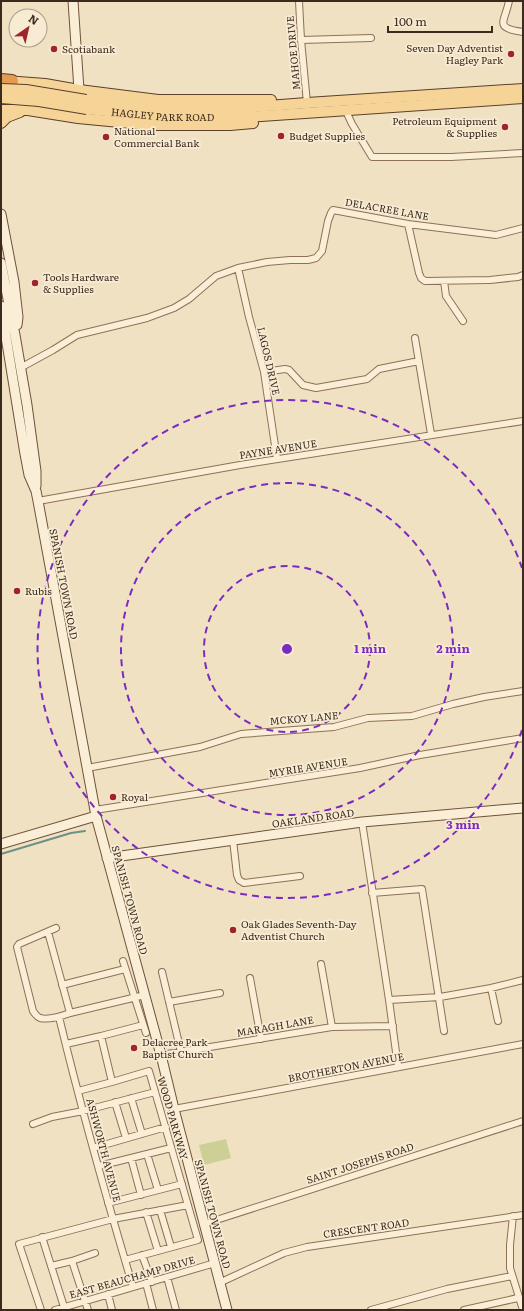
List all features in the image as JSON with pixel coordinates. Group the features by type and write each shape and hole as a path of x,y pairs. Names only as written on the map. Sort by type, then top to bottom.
{"main road":[{"path":"1,122 7,117 28,110 58,109 69,104 79,90 73,1"},
{"name":"HAGLEY PARK ROAD","path":"5,80 45,84 158,100 279,100 304,103"},
{"name":"HAGLEY PARK ROAD","path":"1,89 26,90 86,105 166,118 246,117 326,110 523,98"},
{"name":"HAGLEY PARK ROAD","path":"1,98 86,105 162,108 241,108 523,89"},
{"name":"HAGLEY PARK ROAD","path":"1,110 28,110 78,118 151,125 230,125 287,120 326,110"},
{"name":"SPANISH TOWN ROAD","path":"1,214 14,282 18,317 15,335"},
{"name":"SPANISH TOWN ROAD","path":"1,263 27,405 35,464 36,491 96,813 227,1310"},
{"name":"SPANISH TOWN ROAD","path":"1,306 25,454 29,475 36,491"},
{"name":"OAKLAND ROAD","path":"107,858 362,822 523,808"},
{"path":"1,844 96,813"}],"street":[{"name":"MAHOE DRIVE","path":"299,1 304,103"},
{"path":"509,1 502,20 504,26 509,30 523,32"},
{"path":"301,40 371,38"},
{"path":"344,109 372,158 451,157 523,153"},
{"name":"DELACREE LANE","path":"20,368 78,335 147,318 174,308 190,299 216,276 238,268 267,262 308,260 316,258 322,251 330,213 333,210 408,224 496,235 523,228"},
{"path":"408,224 421,278 425,282 490,280 518,277 523,275"},
{"name":"LAGOS DRIVE","path":"238,268 249,317 264,372 277,459"},
{"path":"444,281 446,296 463,321"},
{"path":"415,338 431,434"},
{"path":"264,372 285,369 289,370 303,385 316,388 367,379 379,369 419,361"},
{"name":"PAYNE AVENUE","path":"38,501 240,464 523,421"},
{"name":"MCKOY LANE","path":"87,768 200,747 241,734 334,727 368,718 412,716 478,698 523,690"},
{"name":"MYRIE AVENUE","path":"96,813 337,772 420,755 523,738"},
{"path":"362,822 398,1067"},
{"path":"232,840 237,875 239,880 244,883 300,876"},
{"path":"372,893 422,889 440,997 444,1031"},
{"path":"56,928 19,944 17,947 33,1012 41,1018 59,1017 144,995"},
{"path":"48,932 70,1013"},
{"path":"123,961 146,1033"},
{"path":"321,964 332,1027"},
{"path":"62,985 125,969"},
{"path":"162,972 181,1052"},
{"path":"250,978 261,1038"},
{"path":"389,1000 440,997 491,988 523,980"},
{"path":"491,988 498,1021"},
{"path":"169,1002 220,992"},
{"name":"ASHWORTH AVENUE","path":"59,1017 108,1203 133,1287"},
{"path":"66,1044 143,1025"},
{"name":"MARAGH LANE","path":"161,1055 332,1027 393,1026"},
{"path":"78,1091 112,1082 101,1036"},
{"name":"BROTHERTON AVENUE","path":"174,1110 523,1044"},
{"name":"WOOD PARKWAY","path":"112,1082 149,1071 198,1240 171,1247"},
{"path":"33,1124 52,1117 83,1111 155,1092"},
{"path":"131,1098 142,1134"},
{"path":"116,1102 126,1138"},
{"name":"SAINT JOSEPHS ROAD","path":"204,1224 523,1121"},
{"path":"93,1148 166,1127"},
{"path":"99,1166 171,1148"},
{"path":"147,1154 158,1190"},
{"path":"131,1158 141,1195"},
{"path":"108,1203 182,1184"},
{"path":"40,1310 19,1244 113,1219 188,1205"},
{"path":"125,1260 171,1247 160,1210"},
{"path":"146,1212 158,1250"},
{"name":"CRESCENT ROAD","path":"219,1283 284,1253 308,1247 523,1215"},
{"path":"513,1216 510,1245 510,1268 518,1298 523,1310"},
{"path":"42,1237 64,1307"},
{"path":"51,1266 95,1253"},
{"path":"142,1255 149,1283 150,1309"},
{"path":"72,1261 88,1310"},
{"name":"EAST BEAUCHAMP DRIVE","path":"55,1310 215,1263"},
{"path":"371,1310 447,1289 512,1276"},
{"path":"167,1277 176,1310"},
{"path":"108,1294 112,1310"},
{"path":"464,1310 518,1298"}],"green space":[{"path":"226,1139 231,1158 204,1165 199,1145"}],"waterway":[{"path":"1,854 71,833 85,831"}],"place":[{"name":"Scotiabank","path":"54,49"},
{"name":"Seven Day Adventist Hagley Park","path":"511,54"},
{"name":"Petroleum Equipment & Supplies","path":"505,127"},
{"name":"Budget Supplies","path":"281,136"},
{"name":"National Commercial Bank","path":"106,137"},
{"name":"Tools Hardware & Supplies","path":"35,283"},
{"name":"Rubis","path":"17,591"},
{"name":"Royal","path":"113,797"},
{"name":"Oak Glades Seventh-Day Adventist Church","path":"233,930"},
{"name":"Delacree Park Baptist Church","path":"134,1048"}]}
